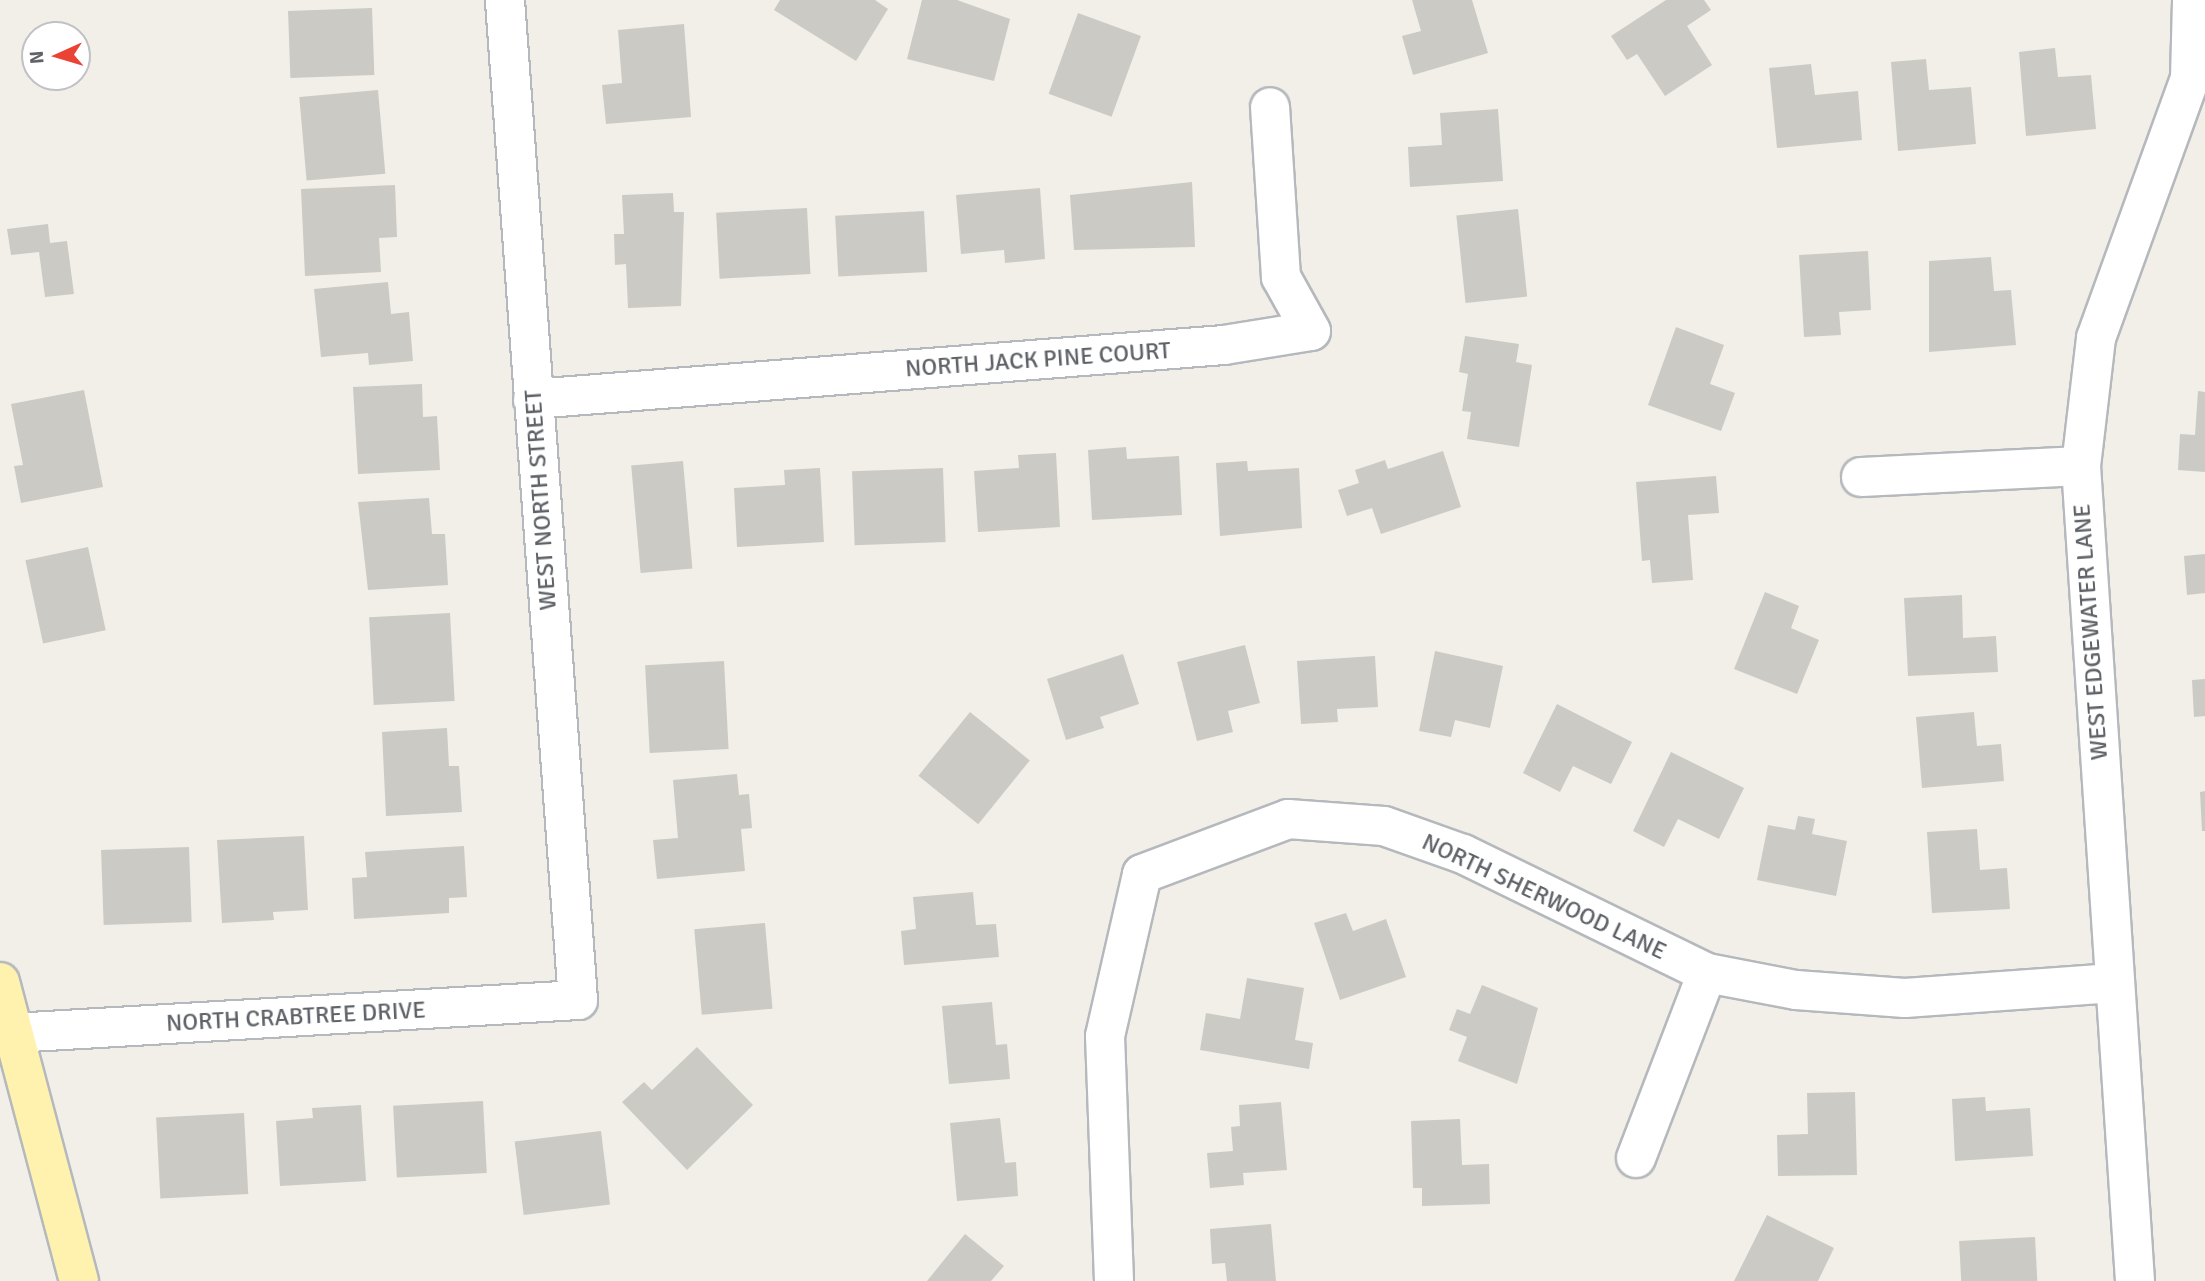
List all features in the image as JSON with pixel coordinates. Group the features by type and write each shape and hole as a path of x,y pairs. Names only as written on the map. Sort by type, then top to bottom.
{"main road":[{"path":"0,982 79,1281"}],"street":[{"name":"WEST NORTH STREET","path":"505,0 578,1000"},
{"name":"WEST EDGEWATER LANE","path":"2135,1281 2113,983 2081,467 2096,338 2190,78 2192,0"},
{"name":"NORTH JACK PINE COURT","path":"533,399 1224,345 1311,331 1281,277 1270,107"},
{"path":"1861,477 2081,467"},
{"name":"NORTH SHERWOOD LANE","path":"1114,1281 1105,1036 1142,874 1288,819 1384,826 1463,854 1707,973 1796,990 1905,998 2113,983"},
{"path":"1636,1158 1707,973"},
{"name":"NORTH CRABTREE DRIVE","path":"13,1033 578,1000"}],"building":[{"path":"780,0 875,0 888,9 856,61 774,10"},
{"path":"922,0 957,0 1010,19 994,81 907,59"},
{"path":"1412,0 1472,0 1488,53 1413,75 1402,36 1421,31"},
{"path":"1666,0 1704,0 1711,10 1687,26 1712,65 1665,96 1637,54 1627,60 1611,36"},
{"path":"372,8 374,75 290,78 288,11"},
{"path":"1078,13 1141,36 1112,117 1049,94"},
{"path":"684,24 691,117 606,124 602,85 622,83 618,30"},
{"path":"2055,48 2058,77 2091,75 2096,129 2026,136 2019,52"},
{"path":"1926,59 1929,90 1971,87 1976,144 1898,151 1891,62"},
{"path":"1811,64 1815,95 1858,91 1862,140 1777,148 1769,68"},
{"path":"378,90 385,174 307,181 299,97"},
{"path":"1498,109 1503,181 1410,187 1408,147 1442,145 1440,113"},
{"path":"1192,182 1195,247 1074,250 1070,195"},
{"path":"395,185 397,237 379,238 381,272 305,276 301,189"},
{"path":"1040,188 1045,259 1005,263 1004,250 961,254 956,195"},
{"path":"673,193 674,212 684,212 681,306 628,308 626,264 615,265 614,234 624,234 622,195"},
{"path":"807,208 810,274 720,279 716,213"},
{"path":"1518,209 1527,297 1466,303 1456,215"},
{"path":"924,211 927,272 838,277 835,216"},
{"path":"48,224 50,243 67,241 74,294 45,297 39,252 11,255 7,229"},
{"path":"1868,251 1871,310 1839,312 1841,335 1804,337 1799,255"},
{"path":"1991,257 1994,291 2011,290 2016,345 1929,352 1929,261"},
{"path":"388,282 391,314 409,312 413,361 369,365 368,353 321,357 314,289"},
{"path":"1676,327 1724,345 1710,384 1735,393 1721,431 1648,405"},
{"path":"1465,336 1519,344 1516,362 1532,365 1519,447 1467,439 1471,412 1462,411 1468,374 1459,372"},
{"path":"422,384 423,417 437,416 440,470 358,474 353,387"},
{"path":"84,390 103,487 21,503 14,466 23,465 11,404"},
{"path":"2198,391 2205,392 2205,472 2178,470 2180,434 2195,435"},
{"path":"1126,447 1127,459 1179,456 1182,515 1092,520 1088,450"},
{"path":"1443,451 1461,507 1381,534 1372,508 1347,516 1338,490 1359,483 1355,470 1385,460 1388,469"},
{"path":"1056,453 1060,527 978,532 974,471 1019,468 1018,455"},
{"path":"683,461 692,569 641,573 631,466"},
{"path":"1247,461 1248,471 1299,468 1302,528 1220,536 1216,463"},
{"path":"820,468 824,542 737,547 734,488 785,485 784,470"},
{"path":"943,468 946,542 855,545 852,471"},
{"path":"1716,476 1719,513 1688,515 1693,580 1652,583 1650,560 1642,561 1636,482"},
{"path":"429,498 432,534 445,534 448,585 368,590 358,502"},
{"path":"88,547 106,630 43,643 25,560"},
{"path":"2205,554 2205,593 2187,595 2184,556"},
{"path":"1765,592 1799,606 1791,628 1819,640 1797,694 1734,669"},
{"path":"1962,595 1963,638 1996,636 1998,672 1908,676 1904,598"},
{"path":"450,613 455,701 374,705 369,617"},
{"path":"1245,645 1260,703 1228,711 1233,732 1197,741 1177,662"},
{"path":"1435,651 1503,666 1490,728 1455,720 1451,737 1419,731"},
{"path":"1123,654 1139,704 1100,717 1104,728 1066,740 1047,679"},
{"path":"1375,656 1378,707 1337,709 1338,722 1301,724 1297,661"},
{"path":"724,661 729,749 650,753 645,665"},
{"path":"2205,679 2205,716 2194,717 2192,680"},
{"path":"1557,704 1632,742 1611,784 1573,766 1560,792 1523,773"},
{"path":"970,712 1030,760 978,824 918,776"},
{"path":"1974,712 1977,746 2001,744 2004,781 1922,788 1916,717"},
{"path":"447,728 449,766 459,766 462,812 386,816 382,732"},
{"path":"1671,752 1744,788 1719,839 1678,819 1664,847 1633,831"},
{"path":"737,774 739,795 749,794 752,828 741,829 745,871 657,879 653,840 678,838 673,780"},
{"path":"2205,791 2205,831 2202,831 2200,792"},
{"path":"1798,816 1815,819 1812,834 1847,841 1836,896 1757,880 1768,825 1795,830"},
{"path":"1977,829 1980,870 2007,868 2010,909 1932,913 1927,832"},
{"path":"304,836 308,910 273,912 274,920 222,923 217,840"},
{"path":"464,846 467,897 449,898 449,913 354,919 352,878 367,877 365,852"},
{"path":"189,847 192,922 104,925 101,850"},
{"path":"973,892 976,925 996,924 999,957 904,965 901,931 916,929 913,897"},
{"path":"1346,913 1353,931 1386,919 1406,977 1340,1000 1314,923"},
{"path":"765,923 772,1009 702,1015 694,929"},
{"path":"1247,978 1304,988 1295,1040 1313,1043 1309,1069 1200,1050 1206,1013 1240,1019"},
{"path":"1482,985 1538,1008 1517,1084 1458,1061 1467,1037 1449,1030 1457,1009 1470,1014"},
{"path":"992,1002 996,1045 1007,1044 1010,1079 949,1084 942,1006"},
{"path":"697,1047 753,1105 687,1170 622,1102 644,1082 652,1090"},
{"path":"1855,1092 1857,1175 1778,1176 1777,1135 1808,1134 1807,1093"},
{"path":"1985,1097 1986,1111 2030,1108 2033,1156 1955,1161 1952,1099"},
{"path":"483,1101 487,1173 397,1178 393,1106"},
{"path":"1281,1102 1287,1170 1243,1173 1244,1185 1210,1188 1207,1153 1233,1151 1231,1127 1240,1126 1239,1105"},
{"path":"361,1105 366,1181 280,1186 276,1121 313,1118 312,1108"},
{"path":"244,1113 248,1194 160,1198 156,1118"},
{"path":"1000,1118 1005,1163 1016,1162 1018,1196 957,1201 950,1123"},
{"path":"1460,1119 1462,1165 1489,1164 1490,1204 1422,1206 1422,1188 1413,1188 1411,1121"},
{"path":"601,1131 610,1204 524,1215 515,1142"},
{"path":"1767,1215 1834,1248 1818,1281 1734,1281"},
{"path":"1271,1224 1276,1281 1227,1281 1225,1263 1212,1264 1210,1229"},
{"path":"965,1234 1004,1266 991,1281 927,1281"},
{"path":"2035,1237 2037,1281 1961,1281 1959,1241"}]}
